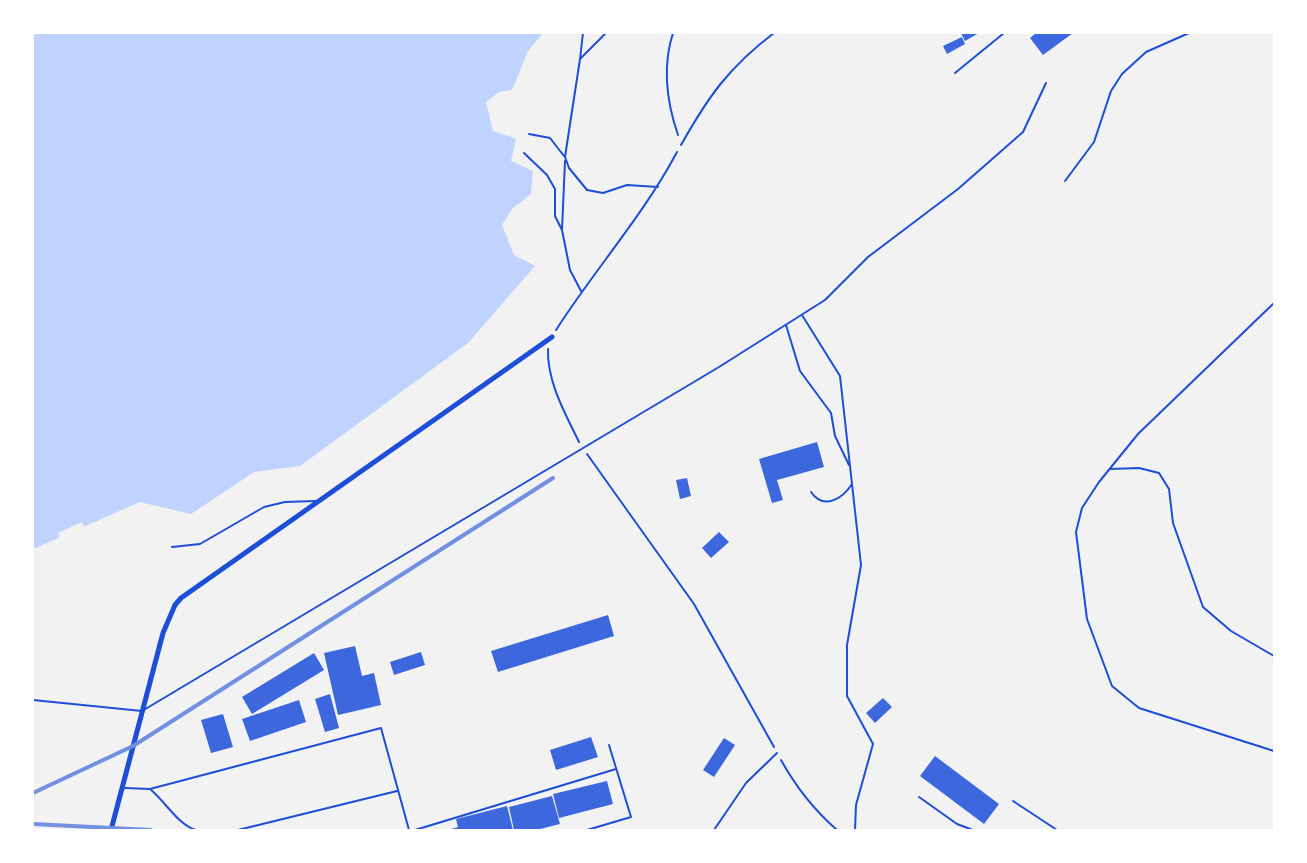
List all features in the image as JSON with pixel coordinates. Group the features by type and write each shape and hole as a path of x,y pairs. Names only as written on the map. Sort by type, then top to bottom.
{"street":[{"path":"111,830 163,633 175,605 190,591 552,337"}],"lane":[{"path":"681,146 708,97 745,55 774,33"},
{"path":"955,73 1004,33"},
{"path":"1065,182 1094,142 1111,91 1122,74 1146,52 1189,33"},
{"path":"33,700 142,711 786,325 825,300 868,257 958,189 1023,132 1046,83"},
{"path":"1274,303 1138,434 1082,508 1076,532 1087,619 1112,686 1139,708 1274,751"},
{"path":"802,315 840,376 861,565 847,645 847,696 873,744 856,805 855,830"},
{"path":"786,325 795,346 800,371 831,413 835,436 850,468"},
{"path":"1110,469 1140,468 1159,473 1169,489 1173,524 1203,607 1231,631 1274,656"},
{"path":"812,492 816,498 824,502 835,501 845,495 852,484"},
{"path":"172,547 200,544 264,507 285,502 321,501"},
{"path":"122,787 150,789 381,728 409,830"},
{"path":"587,830 631,817 609,745"},
{"path":"714,830 746,783 777,753"},
{"path":"415,830 616,769"},
{"path":"150,789 163,799 188,828 196,830"},
{"path":"238,830 397,791"},
{"path":"919,797 957,824 973,830"},
{"path":"1013,801 1057,830"}],"path":[{"path":"581,291 570,270 562,230 565,157 583,33"},
{"path":"580,59 606,33"},
{"path":"673,33 667,74 668,107 681,146 658,188 581,291 552,337 548,344 548,362 558,400 582,447 694,604 791,779 820,815 837,830"},
{"path":"529,134 550,138 565,157 569,168 587,190 603,192 627,185 658,188"},
{"path":"525,153 547,175 555,189 555,216 562,230"}],"water":[{"path":"33,33 543,33 528,51 512,90 499,92 486,102 493,131 516,139 511,161 533,171 531,194 512,209 502,225 514,255 535,266 468,343 300,466 254,472 191,514 140,502 33,549"}],"pier":[{"path":"82,522 85,529 61,540 58,533"}],"building":[{"path":"961,33 979,33 965,41"},
{"path":"1036,33 1073,33 1043,55 1030,38"},
{"path":"962,37 965,44 947,54 943,46"},
{"path":"817,442 824,467 777,480 783,500 772,503 759,459"},
{"path":"687,478 691,496 680,499 676,480"},
{"path":"719,532 729,542 711,558 702,548"},
{"path":"608,615 614,636 498,672 491,651"},
{"path":"355,646 362,676 374,673 381,705 338,715 324,653"},
{"path":"421,652 425,665 394,675 390,662"},
{"path":"314,653 324,670 252,714 242,697"},
{"path":"330,694 339,728 325,732 315,699"},
{"path":"883,698 892,707 875,723 866,713"},
{"path":"299,700 306,722 250,741 242,719"},
{"path":"223,714 233,747 211,753 201,720"},
{"path":"591,737 598,757 556,770 550,750"},
{"path":"724,738 735,745 714,777 703,770"},
{"path":"935,756 999,804 984,824 920,776"},
{"path":"607,781 613,804 559,818 553,794"},
{"path":"552,796 560,824 536,830 514,830 509,807"},
{"path":"507,806 513,830 448,830 458,827 456,819"}],"railway":[{"path":"33,793 133,746 553,478"},
{"path":"33,824 151,830"}]}
